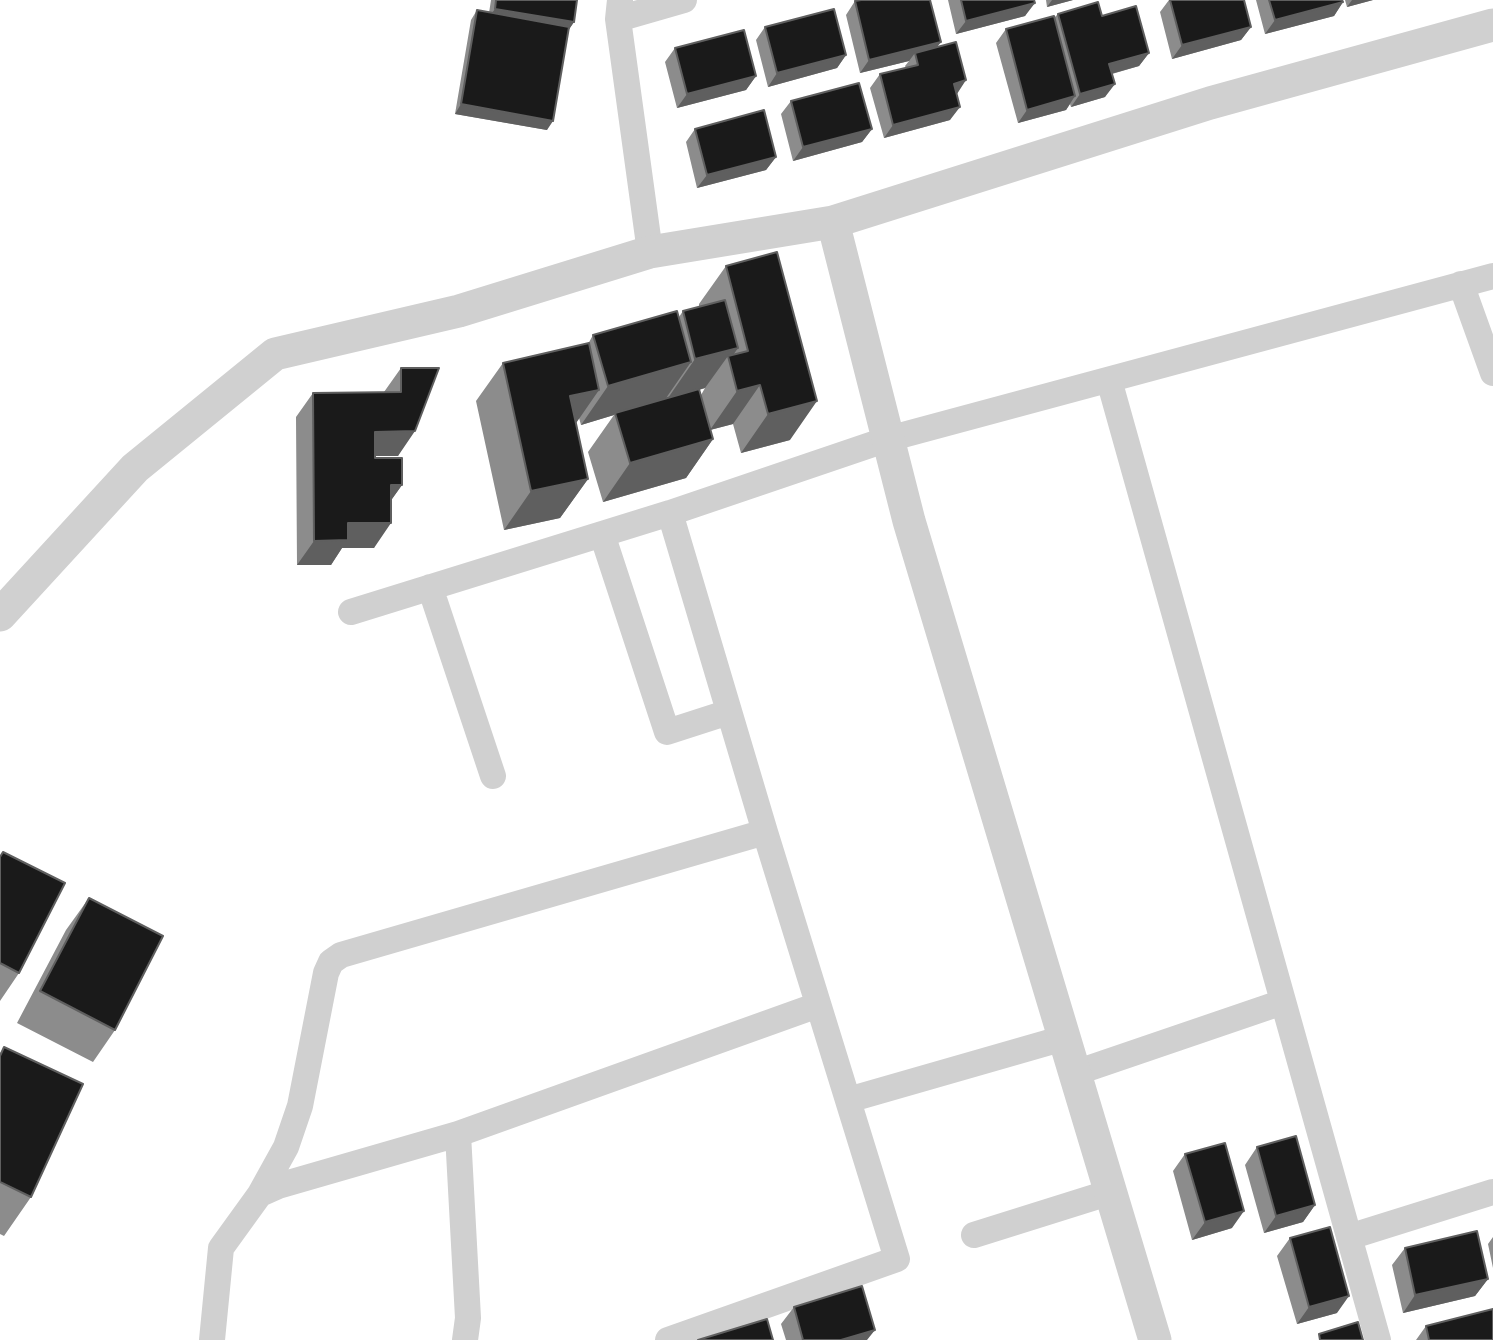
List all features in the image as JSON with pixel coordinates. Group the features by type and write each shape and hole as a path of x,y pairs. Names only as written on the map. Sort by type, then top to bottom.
{"street":[{"path":"650,252 619,10 684,0"},
{"path":"0,615 135,468 275,354 459,311 650,252 833,222 1210,103 1493,25"},
{"path":"833,222 909,521 1155,1340"},
{"path":"351,612 670,513 888,439 1493,276"},
{"path":"1461,284 1493,373"},
{"path":"1109,380 1378,1340"},
{"path":"668,1340 897,1259 670,513"},
{"path":"602,534 667,733 729,712"},
{"path":"430,587 493,776"},
{"path":"212,1340 221,1248 260,1194 286,1147 296,1116 326,973 331,962 341,955 765,832"},
{"path":"1075,1073 1283,1002"},
{"path":"260,1194 278,1186 458,1134 818,1005"},
{"path":"848,1100 1064,1038"},
{"path":"458,1134 468,1318 465,1340"},
{"path":"974,1235 1111,1192"},
{"path":"1349,1237 1493,1192"}],"building":[{"path":"496,0 577,0 574,22 495,9"},
{"path":"930,0 941,42 869,60 855,1"},
{"path":"961,0 1034,0 1035,3 966,21"},
{"path":"1170,0 1244,0 1251,27 1182,45"},
{"path":"1269,0 1342,0 1343,2 1275,20"},
{"path":"1098,2 1102,16 1136,6 1149,53 1109,64 1115,84 1080,94 1058,14"},
{"path":"834,9 846,55 777,73 765,27"},
{"path":"477,10 569,27 553,121 461,104"},
{"path":"1054,16 1075,96 1027,110 1006,29"},
{"path":"744,30 756,76 687,94 675,48"},
{"path":"956,42 966,80 954,84 960,107 893,125 880,74 918,65 915,53"},
{"path":"859,83 872,129 803,147 791,101"},
{"path":"764,110 776,157 707,175 695,129"},
{"path":"777,252 817,401 768,414 760,385 737,391 728,356 748,351 726,266"},
{"path":"725,300 738,348 695,359 683,311"},
{"path":"677,311 691,362 608,386 593,335"},
{"path":"589,343 599,390 570,396 588,479 531,491 503,363"},
{"path":"401,368 439,368 415,431 375,432 375,458 402,458 402,485 391,485 391,523 348,523 348,540 314,541 313,393 401,392"},
{"path":"699,389 713,439 630,463 615,413"},
{"path":"3,852 65,883 19,973 0,963 0,857"},
{"path":"89,898 163,936 115,1030 40,991"},
{"path":"4,1047 83,1084 31,1197 0,1182 0,1056"},
{"path":"1296,1136 1315,1205 1276,1216 1257,1147"},
{"path":"1225,1143 1244,1211 1205,1222 1185,1154"},
{"path":"1330,1227 1349,1296 1309,1307 1290,1238"},
{"path":"1477,1231 1488,1279 1415,1295 1405,1248"},
{"path":"862,1286 875,1330 841,1340 803,1340 794,1307"},
{"path":"1493,1309 1493,1340 1429,1340 1426,1326"},
{"path":"767,1319 773,1340 698,1340"},
{"path":"1358,1322 1363,1340 1320,1340 1319,1334"}]}
